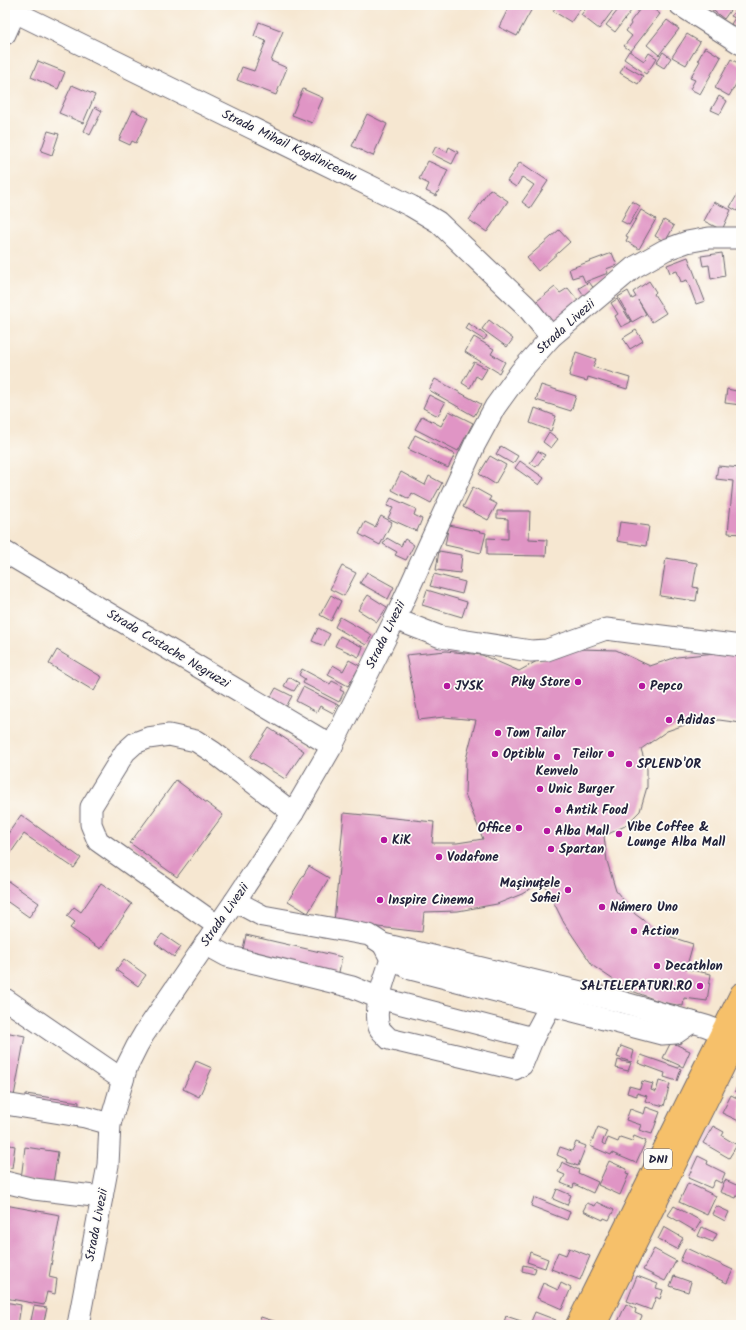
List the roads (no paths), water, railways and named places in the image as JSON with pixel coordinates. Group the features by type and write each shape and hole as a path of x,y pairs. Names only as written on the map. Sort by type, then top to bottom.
{"main road":[{"name":"DN1","path":"595,1325 733,1034 741,994"},
{"name":"DN1","path":"576,1325 733,1034"}],"street":[{"path":"682,6 741,44"},
{"name":"Strada Mihail Kogălniceanu","path":"5,34 17,8 411,206 438,222 526,306 551,337"},
{"name":"Strada Livezii","path":"78,1325 108,1165 110,1124 127,1066 136,1046 293,813 332,746 395,619 476,444 496,407 521,371 551,337 633,268 665,250 687,242 709,238 741,238"},
{"name":"Strada Costache Negruzzi","path":"5,552 332,746"},
{"path":"395,619 441,637 531,651 547,650 606,629 741,646"},
{"path":"218,926 98,841 91,824 91,807 125,752 136,743 148,738 169,735 196,741 213,752 293,813"},
{"path":"235,901 263,916 369,935 387,952 410,969 662,1034 676,1033 692,1022"},
{"path":"205,944 227,956 352,987 378,998 533,1038"},
{"path":"387,952 378,998 379,1028 389,1039 515,1069 522,1065 533,1038 550,1006"},
{"path":"387,952 622,1002 733,1034"},
{"path":"5,999 123,1080"},
{"path":"5,1104 85,1117 110,1124"},
{"path":"5,1182 34,1189 102,1197"}],"place":[{"name":"Piky Store","path":"578,682"},
{"name":"JYSK","path":"447,686"},
{"name":"Pepco","path":"642,686"},
{"name":"Adidas","path":"669,720"},
{"name":"Tom Tailor","path":"498,733"},
{"name":"Optiblu","path":"495,754"},
{"name":"Teilor","path":"611,754"},
{"name":"Kenvelo","path":"557,757"},
{"name":"SPLEND'OR","path":"629,764"},
{"name":"Unic Burger","path":"540,789"},
{"name":"Antik Food","path":"558,810"},
{"name":"Office","path":"519,828"},
{"name":"Alba Mall","path":"547,831"},
{"name":"Vibe Coffee & Lounge Alba Mall","path":"619,834"},
{"name":"KiK","path":"384,840"},
{"name":"Spartan","path":"551,849"},
{"name":"Vodafone","path":"439,857"},
{"name":"Mașinuțele Sofiei","path":"568,890"},
{"name":"Inspire Cinema","path":"380,900"},
{"name":"Número Uno","path":"602,907"},
{"name":"Action","path":"634,931"},
{"name":"Decathlon","path":"657,966"},
{"name":"SALTELEPATURI.RO","path":"700,986"}]}
